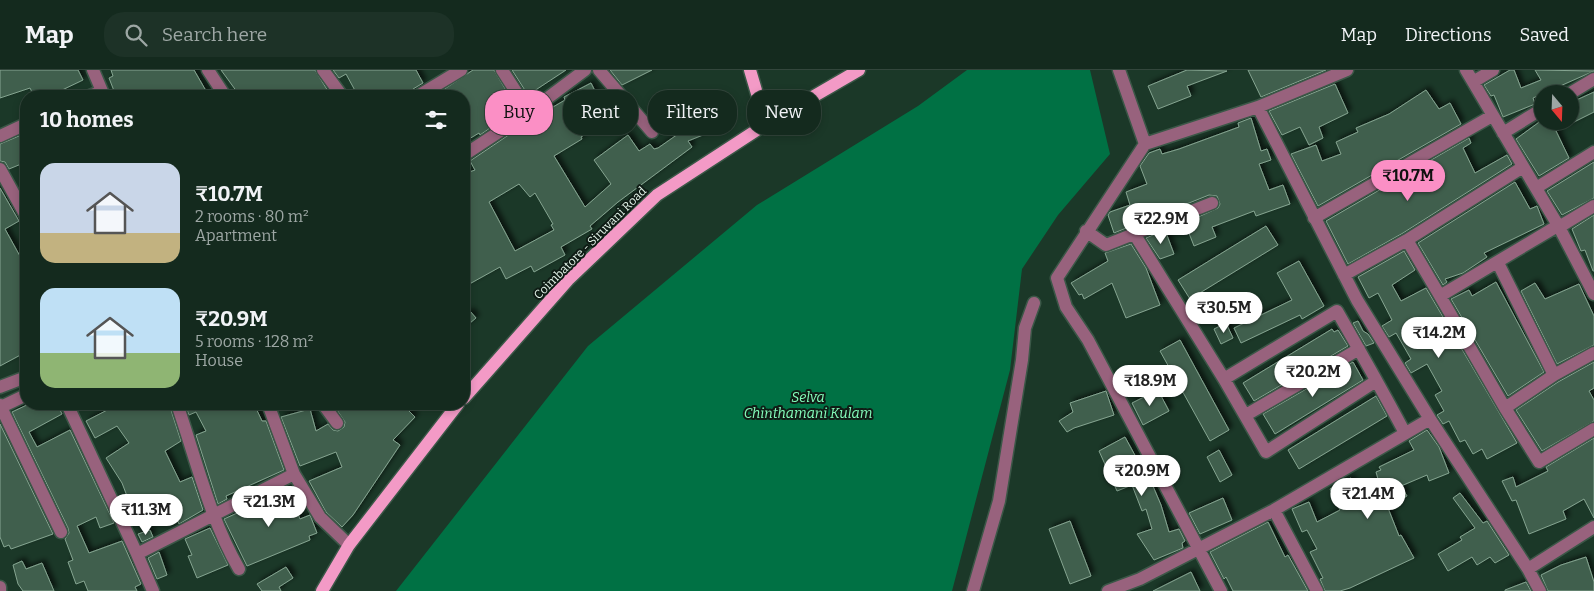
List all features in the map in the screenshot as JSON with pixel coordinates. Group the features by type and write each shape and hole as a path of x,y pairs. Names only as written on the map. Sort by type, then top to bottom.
{"main road":[{"path":"750,70 756,90"},
{"name":"Coimbatore - Siruvani Road","path":"821,92 859,70"},
{"name":"Coimbatore - Siruvani Road","path":"470,391 568,280 657,195 749,135"},
{"path":"322,591 349,545 453,410"}],"street":[{"path":"93,70 98,90"},
{"path":"208,70 220,90"},
{"path":"323,70 338,90"},
{"path":"428,90 461,70"},
{"path":"502,70 515,90"},
{"path":"553,94 585,70"},
{"path":"598,70 648,127"},
{"path":"1119,70 1145,144"},
{"path":"1221,591 1088,340 1066,307 1057,278 1086,231 1145,144 1258,107 1347,70"},
{"path":"1466,70 1559,226 1592,287"},
{"path":"1473,82 1493,70"},
{"path":"1579,88 1594,78"},
{"path":"1258,107 1357,300 1430,419 1528,569 1540,591"},
{"path":"1503,133 1534,114"},
{"path":"1314,218 1492,116"},
{"path":"0,136 20,127"},
{"path":"470,151 494,135"},
{"path":"1536,188 1594,152"},
{"path":"1344,275 1407,240 1523,167"},
{"path":"0,169 20,205"},
{"path":"1086,231 1106,245 1212,203"},
{"path":"1440,296 1594,206"},
{"path":"1135,234 1246,415 1266,452 1376,380"},
{"path":"1407,240 1504,408 1539,462 1594,430"},
{"path":"1498,263 1554,375"},
{"path":"1224,379 1357,300"},
{"path":"973,591 999,501 1022,360 1024,328 1034,303"},
{"path":"1337,311 1405,433"},
{"path":"1246,415 1359,349"},
{"path":"1504,408 1554,375 1594,353"},
{"path":"0,387 20,379"},
{"path":"20,398 0,406 61,532"},
{"path":"71,410 152,591"},
{"path":"179,410 214,514 228,549 240,568"},
{"path":"270,410 294,474 320,517 349,545"},
{"path":"327,410 337,423"},
{"path":"1108,591 1140,579 1274,510 1430,419"},
{"path":"136,554 294,474"},
{"path":"1274,510 1317,591"},
{"path":"1528,569 1594,527"},
{"path":"0,586 0,591"}],"water":[{"name":"Selva Chinthamani Kulam","path":"967,70 1090,70 1110,154 1058,215 1022,269 1010,370 952,591 396,591 588,346 757,205 918,106"}],"building":[{"path":"0,70 78,70 83,80 62,90 31,90 30,88 0,98"},
{"path":"111,70 194,70 206,90 114,90 109,78 113,76"},
{"path":"221,70 315,70 327,90 236,90"},
{"path":"333,70 416,70 423,83 413,90 355,90 346,74 339,78"},
{"path":"473,70 494,70 506,90 485,90 485,132 470,138 470,90 443,90"},
{"path":"512,70 566,70 536,90 525,90"},
{"path":"610,70 652,70 622,85"},
{"path":"1187,70 1227,71 1187,86 1191,96 1158,109 1148,86"},
{"path":"1248,70 1326,70 1261,97"},
{"path":"1510,70 1514,70 1521,88 1541,80 1535,70 1594,71 1562,85 1534,85 1534,104 1503,117 1494,95 1491,96 1484,85"},
{"path":"591,83 594,90 578,90"},
{"path":"1335,84 1348,113 1319,127 1323,138 1309,145 1300,127 1282,135 1269,111"},
{"path":"1426,90 1439,109 1450,103 1461,124 1318,206 1291,154 1316,145 1322,161 1341,154 1336,142 1358,132 1356,128 1389,114"},
{"path":"1594,92 1594,112 1579,120 1579,99"},
{"path":"563,101 563,135 584,135 581,137 582,139 554,156 585,207 611,184 594,160 628,135 639,151 650,144 654,149 658,148 677,135 703,135 688,141 692,147 618,202 590,226 592,229 561,247 565,255 534,272 531,266 506,279 500,267 470,284 470,172 475,170 470,161 509,135 553,135 553,107","holes":["519,184 530,197 535,193 553,224 551,225 554,230 515,251 489,202"]},
{"path":"1251,118 1261,151 1267,149 1271,160 1259,164 1269,190 1283,185 1290,204 1256,216 1254,211 1212,227 1216,237 1194,246 1185,223 1218,208 1220,204 1217,196 1209,195 1179,207 1178,205 1158,212 1159,215 1114,233 1108,215 1110,212 1130,205 1126,192 1147,184 1140,166 1149,153 1160,149 1162,154 1179,149 1239,127 1238,123"},
{"path":"1534,126 1534,130 1558,130 1556,131 1569,158 1539,176 1516,139"},
{"path":"20,136 20,164 9,169 5,162 0,161 0,144"},
{"path":"1469,138 1471,143 1463,148 1475,173 1507,155 1512,164 1403,233 1348,264 1326,221"},
{"path":"1594,162 1594,198 1562,215 1547,191"},
{"path":"1515,182 1530,209 1537,206 1544,224 1484,253 1487,257 1463,273 1445,279 1447,282 1443,285 1418,243"},
{"path":"0,188 19,221 5,229 20,256 20,355 0,366"},
{"path":"1594,215 1593,271 1585,250 1581,251 1572,229"},
{"path":"1266,226 1278,245 1190,299 1178,280"},
{"path":"1165,230 1174,254 1160,259 1146,238"},
{"path":"1131,244 1146,268 1160,305 1126,318 1112,283 1084,299 1082,294 1079,295 1071,283 1108,261 1105,253"},
{"path":"1404,251 1415,270 1392,285 1401,301 1426,288 1517,443 1487,459 1482,449 1473,454 1465,440 1460,442 1449,421 1443,424 1437,415 1444,411 1435,395 1442,391 1427,364 1411,373 1405,363 1411,359 1396,333 1389,337 1382,326 1392,320 1378,293 1369,298 1358,277"},
{"path":"1299,261 1324,306 1302,319 1300,315 1241,343 1234,328 1292,300 1277,273"},
{"path":"1496,282 1544,372 1508,396 1451,299 1469,290 1472,296"},
{"path":"1535,283 1545,299 1579,284 1594,316 1594,345 1557,364 1521,291"},
{"path":"470,311 476,318 470,323"},
{"path":"1358,321 1363,331 1368,334 1374,343 1366,346 1353,323"},
{"path":"1226,323 1233,338 1221,344 1214,329"},
{"path":"1332,329 1334,332 1338,330 1348,346 1254,401 1243,383"},
{"path":"1180,340 1229,430 1210,441 1160,351"},
{"path":"1353,362 1363,380 1275,434 1263,414"},
{"path":"1594,362 1594,388 1589,391 1594,400 1594,421 1542,451 1516,410 1558,382"},
{"path":"1158,390 1169,411 1143,425 1132,403"},
{"path":"1106,391 1114,415 1067,432 1059,421 1073,412 1070,403"},
{"path":"1376,396 1387,416 1299,469 1288,450"},
{"path":"20,408 20,410 60,410 62,414 29,432 37,447 70,430 114,523 100,528 96,517 77,526 89,553 122,541 141,584 135,587 137,591 88,591 84,581 76,584 68,562 73,560 65,539 69,533 68,528 12,412"},
{"path":"107,410 171,410 181,441 165,451 180,482 192,477 203,510 179,524 177,519 181,518 174,501 131,517 123,498 127,496 122,483 106,458 129,443 117,426 95,438 86,421"},
{"path":"187,410 257,410 262,421 266,421 284,470 226,496 227,499 218,504 196,435 206,431 196,412 189,415"},
{"path":"310,410 316,431 328,424 333,430 338,431 344,427 345,422 337,410 410,410 415,417 393,440 400,445 353,515 342,527 326,512 309,481 342,467 336,452 300,466 281,417"},
{"path":"0,424 53,534 11,549 9,545 4,547 0,537"},
{"path":"1427,430 1439,447 1449,473 1429,481 1427,475 1401,486 1407,496 1388,508 1399,536 1401,535 1414,558 1350,588 1340,591 1325,591 1320,579 1323,578 1310,552 1317,549 1307,530 1302,532 1292,509 1309,502 1317,522 1340,510 1330,489 1351,478 1356,490 1378,479 1376,472 1381,470 1379,467 1414,450 1409,441"},
{"path":"1125,437 1137,459 1141,458 1161,505 1169,532 1179,529 1185,541 1182,543 1183,548 1154,560 1137,534 1152,529 1146,509 1142,511 1132,485 1117,491 1099,451"},
{"path":"1594,438 1594,518 1584,499 1563,511 1566,519 1529,534 1516,500 1512,501 1502,481 1513,477 1516,487 1548,471 1546,467"},
{"path":"1219,450 1232,475 1220,482 1207,457"},
{"path":"288,490 300,519 310,515 317,533 309,536 310,540 247,566 224,519"},
{"path":"1460,493 1483,523 1487,521 1509,555 1495,563 1490,557 1477,565 1472,557 1448,571 1438,554 1462,540 1460,537 1475,528 1453,498"},
{"path":"1223,498 1232,520 1200,534 1189,513"},
{"path":"1070,521 1091,576 1070,584 1049,529"},
{"path":"1268,522 1285,557 1288,555 1308,591 1233,591 1226,577 1224,579 1210,552"},
{"path":"210,528 228,565 197,578 188,556 192,555 185,539"},
{"path":"150,530 153,537 142,542 138,534"},
{"path":"159,552 167,575 157,579 148,558"},
{"path":"1586,557 1594,582 1594,591 1548,591 1541,575 1561,565"},
{"path":"22,561 26,569 42,563 54,591 23,591 18,584 13,565"},
{"path":"286,567 293,578 279,587 281,591 262,591 257,584"},
{"path":"1191,572 1200,591 1153,591"},
{"path":"1526,582 1531,591 1505,591 1505,590"}]}
